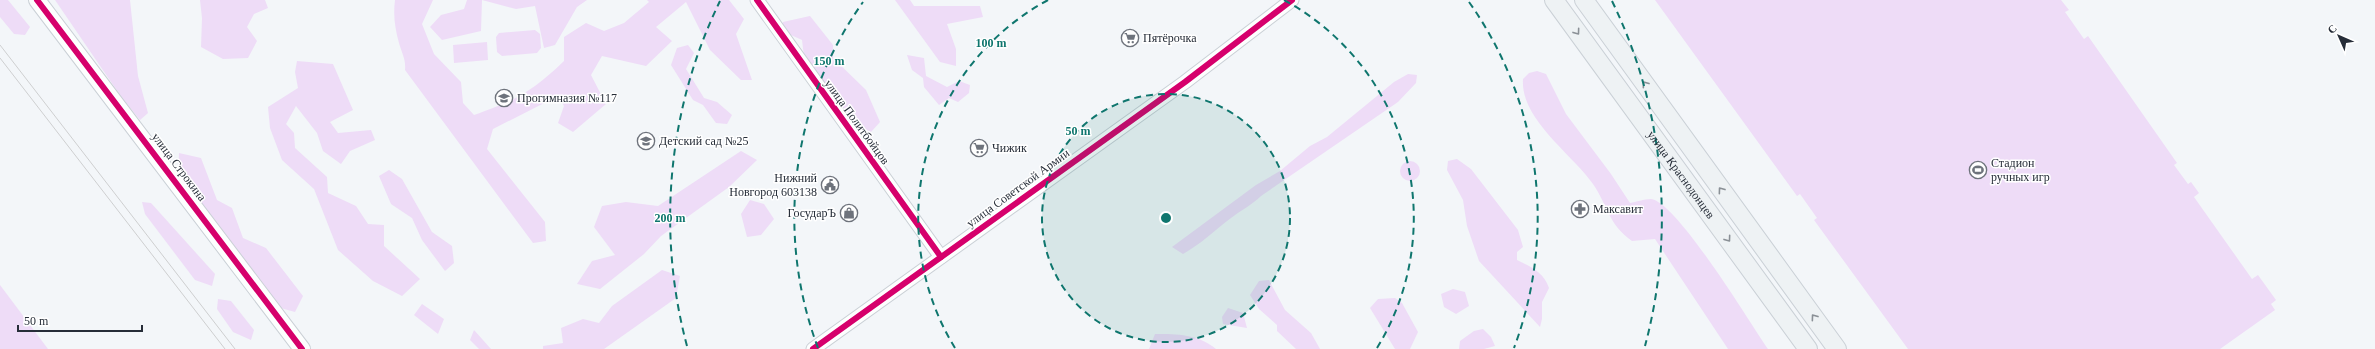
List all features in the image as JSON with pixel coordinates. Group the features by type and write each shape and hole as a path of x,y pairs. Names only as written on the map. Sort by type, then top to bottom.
{"main road":[{"name":"улица Краснодонцев","path":"1554,0 1808,349"},
{"name":"улица Краснодонцев","path":"1584,0 1837,349"}],"street":[{"name":"улица Строкина","path":"36,0 302,349"},
{"name":"улица Политбойцов","path":"757,0 941,257"},
{"name":"улица Советской Армии","path":"813,349 1185,82 1292,0"}],"shaded area":[{"path":"0,0 8,0 30,27 25,35 14,34 0,17"},
{"path":"55,0 130,0 138,76 148,113 140,120 122,98"},
{"path":"200,0 265,0 268,8 254,14 247,27 257,41 248,58 223,59 201,47 202,18"},
{"path":"395,0 433,0 422,24 434,54 461,82 463,103 474,115 512,100 533,88 543,80 564,61 564,37 586,23 604,31 624,23 649,2 647,0 729,0 744,19 736,34 752,80 741,80 710,50 686,2 656,27 672,41 646,66 602,56 591,75 606,104 573,132 558,123 564,106 558,96 493,129 487,149 545,222 546,241 533,243 405,70 404,60 395,27"},
{"path":"467,0 482,0 481,31 442,40 430,27 441,15 464,9"},
{"path":"482,0 587,0 577,7 555,45 544,48 535,6 516,9"},
{"path":"895,0 910,0 914,6 980,6 983,17 947,24 956,49 956,66 940,62"},
{"name":"Стадион ручных игр","path":"1655,0 2061,0 2069,10 2065,12 2084,39 2088,36 2177,163 2174,165 2188,184 2191,182 2199,193 2194,197 2252,279 2258,275 2276,300 2271,304 2275,310 2220,349 1908,349 1814,220 1817,218 1800,194 1797,196"},
{"path":"810,16 833,45 833,58 866,90 880,122 871,132 848,120 805,65 802,40 782,31 783,22"},
{"path":"535,30 540,34 541,48 537,53 502,56 497,52 496,37 499,33"},
{"path":"487,42 488,60 454,63 453,45"},
{"path":"688,45 694,53 686,69 704,98 717,102 732,115 727,124 716,123 703,105 693,100 671,65 677,48"},
{"path":"907,55 924,58 926,76 947,87 959,81 970,85 969,93 958,102 949,98 939,105 924,87 923,78 912,70"},
{"path":"297,61 333,64 353,110 330,122 338,133 371,130 375,140 350,151 341,164 323,151 317,133 296,106 286,124 294,133 295,148 327,177 328,193 356,206 368,224 384,225 384,246 420,279 402,296 373,281 338,250 314,189 282,160 270,128 268,107 298,88 295,72"},
{"path":"1537,71 1546,74 1566,114 1611,174 1630,203 1651,199 1663,205 1678,220 1712,265 1768,349 1728,349 1655,239 1632,241 1618,228 1593,184 1538,122 1530,108 1524,94 1523,79 1529,73"},
{"path":"1408,74 1417,75 1416,83 1398,102 1261,196 1190,250 1183,254 1172,247 1256,185 1280,171 1310,146 1327,137 1394,82"},
{"path":"741,151 757,160 729,187 661,236 644,254 600,289 577,284 592,261 615,255 594,227 602,206 626,202 658,206"},
{"path":"179,153 201,158 217,200 232,208 243,238 266,248 303,296 295,312 277,307 178,179"},
{"path":"1457,159 1471,169 1518,230 1523,247 1517,252 1517,260 1536,271 1547,282 1549,288 1542,302 1542,319 1540,327 1479,261 1467,226 1463,200 1447,170 1448,161"},
{"path":"1410,161 1417,164 1420,171 1417,178 1410,181 1403,178 1400,171 1403,164"},
{"path":"389,170 402,179 432,232 452,246 454,263 445,271 422,240 412,218 391,204 379,176"},
{"path":"750,200 764,204 774,219 761,235 747,237 741,214"},
{"path":"142,202 151,203 215,274 212,286 195,280 145,214"},
{"path":"662,270 680,276 676,298 604,349 543,349 543,346 563,343 561,328 583,319 599,323 612,306"},
{"path":"1269,280 1285,310 1311,333 1320,349 1296,349 1277,331 1277,325 1259,309 1250,295 1259,281"},
{"path":"0,285 48,349 0,349"},
{"path":"1453,289 1465,292 1469,306 1456,314 1444,307 1441,294"},
{"path":"1395,298 1402,303 1418,332 1410,349 1395,349 1370,308 1378,299"},
{"path":"218,299 231,301 254,330 251,340 233,332 217,309"},
{"path":"422,304 444,319 438,334 414,315"},
{"path":"1228,308 1243,313 1247,328 1223,324 1222,317"},
{"path":"1483,329 1491,337 1495,346 1484,349 1459,349 1460,341 1474,331"},
{"path":"474,330 491,349 479,349 470,340"},
{"path":"1155,334 1187,336 1202,340 1216,349 1149,349"}],"tram line":[{"path":"0,45 235,349"},
{"path":"0,58 225,349"}],"cycle path":[{"path":"37,0 302,349"},
{"path":"757,0 941,257"},
{"path":"813,349 1185,82 1292,0"}],"place":[{"name":"Пятёрочка","path":"1130,38"},
{"name":"Прогимназия №117","path":"504,98"},
{"name":"Детский сад №25","path":"646,141"},
{"name":"Чижик","path":"979,148"},
{"name":"Стадион ручных игр","path":"1978,170"},
{"name":"Нижний Новгород 603138","path":"830,185"},
{"name":"Максавит","path":"1580,209"},
{"name":"ГосударЪ","path":"849,213"}]}
